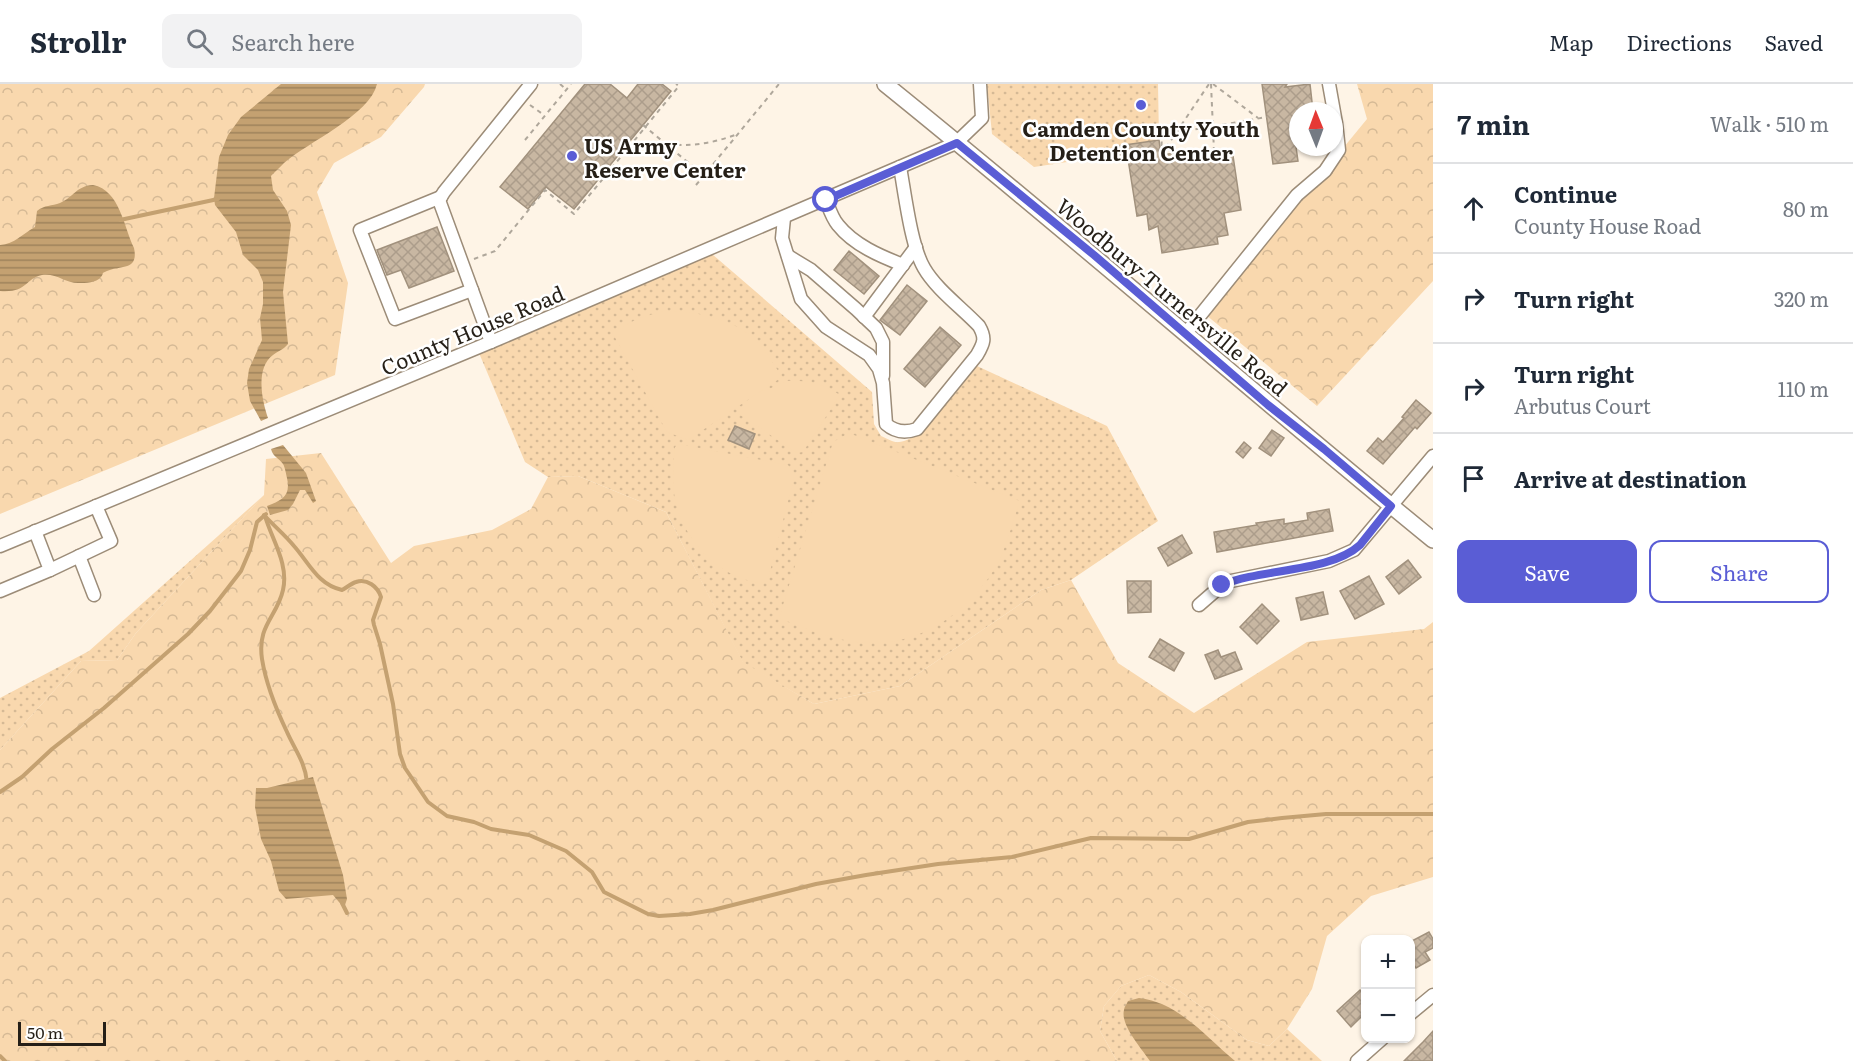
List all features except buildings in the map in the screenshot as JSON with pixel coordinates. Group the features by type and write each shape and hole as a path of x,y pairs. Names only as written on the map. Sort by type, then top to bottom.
{"main road":[{"name":"Woodbury-Turnersville Road","path":"885,84 1094,255 1268,405 1433,540"}],"street":[{"path":"491,342 439,200 531,84"},
{"path":"957,143 982,118 980,84"},
{"path":"1186,333 1297,195 1325,171 1339,150 1329,84"},
{"name":"County House Road","path":"0,546 491,342 957,143"},
{"path":"788,256 811,270 876,328 883,342 886,424 904,432 917,429 977,355 984,340 984,334 923,267 916,247 900,167"},
{"path":"441,196 360,230 395,319 472,290"},
{"path":"826,200 837,224 853,240 889,260 903,264"},
{"path":"784,218 782,238 801,299 826,327 869,355 879,369 883,385"},
{"path":"864,317 916,247"},
{"path":"1198,605 1222,585 1329,561 1348,554 1360,545 1433,456"},
{"path":"0,591 111,541 96,506"},
{"path":"35,531 50,570"},
{"path":"79,556 94,595"},
{"path":"1415,1010 1433,995"},
{"path":"1357,1061 1377,1043"}],"path":[{"path":"560,84 567,90"},
{"path":"525,140 571,84"},
{"path":"463,264 495,251 545,190 574,214 679,86 676,84"},
{"path":"696,185 779,84"},
{"path":"1211,84 1259,118"},
{"path":"1211,84 1214,151"},
{"path":"1211,84 1177,132 1172,140 1161,155 1162,135 1177,132 1267,117"},
{"path":"520,98 545,116"},
{"path":"644,126 708,179"},
{"path":"665,144 691,145 738,134"}],"green space":[{"path":"0,84 425,84 381,137 334,163 317,192 348,283 335,375 0,514"},
{"path":"987,84 1158,84 1159,140 1119,146 1120,154 1034,167 992,134"},
{"path":"1357,84 1433,84 1433,281 1317,406 1206,315 1337,156 1343,156 1343,148 1367,119"},
{"path":"1103,127 1107,151 1062,158 1059,133"},
{"path":"712,254 872,392 874,424 881,436 899,442 918,433 941,410 977,366 1107,426 1158,521 1071,580 1041,590 900,686 814,704 743,663 666,512 578,476 548,477 525,462 479,353"},
{"path":"664,311 709,316 741,329 759,344 782,377 688,440 667,432 612,332 639,318"},
{"path":"787,381 815,384 840,395 803,452 797,453 739,414 760,393"},
{"path":"849,433 1020,501 999,561 974,596 940,624 900,640 879,643 847,641 817,633 779,618 833,442"},
{"path":"678,444 788,465 795,474 767,583 752,581 723,569 699,548 690,535 682,521 674,492 674,454"},
{"path":"321,453 391,563 414,546 492,530 531,509 548,477 578,476 666,512 743,662 814,704 900,686 1041,590 1071,580 1118,663 1194,713 1307,642 1424,629 1433,622 1433,877 1371,896 1327,936 1312,989 1287,1029 1269,1046 1247,1040 1181,992 1149,975 1121,986 1104,1006 1100,1031 1117,1061 0,1061 0,750 81,661 117,660 136,633 264,495 266,459"},
{"path":"264,495 136,633 117,660 81,661 0,750 0,698 89,651"},
{"path":"1149,975 1181,992 1247,1040 1269,1046 1287,1029 1322,1061 1117,1061 1100,1031 1104,1006 1121,986"}],"shaded area":[{"path":"281,84 377,84 372,95 351,117 284,163 271,176 273,190 287,211 291,225 283,292 288,344 267,361 264,368 262,394 268,418 261,421 250,401 247,383 249,369 262,340 260,318 263,304 263,282 258,270 243,255 236,232 215,205 214,198 219,157 228,135 241,117"},
{"path":"93,185 109,194 120,211 134,248 135,255 131,264 105,272 99,279 91,282 74,283 52,275 42,275 16,290 0,291 0,245 14,241 35,227 37,211 40,209 65,201 83,187"},
{"path":"283,445 306,473 316,501 313,503 305,490 300,490 288,510 270,515 267,506 281,499 288,489 284,465 271,449"},
{"path":"313,777 343,875 347,899 344,908 333,895 286,899 279,891 271,861 261,839 255,807 256,788 267,788"},
{"path":"1139,998 1153,1001 1179,1013 1235,1061 1150,1061 1125,1023 1124,1009 1128,1001"}],"waterway":[{"path":"120,220 218,199"},
{"path":"0,792 22,777 188,634 210,611 241,571 250,550 257,522 266,514"},
{"path":"264,515 326,583 342,590 354,583 364,581 372,584 380,593 381,597 373,620 393,704 400,754 405,768 428,802 447,816 474,822 491,829 529,835 566,851 592,872 604,892 648,914 659,916 690,914 816,884 938,864 1012,857 1091,838 1189,839 1248,822 1282,818 1326,814 1433,814"},
{"path":"265,516 282,561 284,580 280,599 262,638 262,659 272,696 302,762 307,782"},
{"path":"342,903 347,913"},
{"path":"0,1056 5,1061"}],"place":[{"name":"Camden County Youth Detention Center","path":"1141,105"},
{"name":"US Army Reserve Center","path":"572,156"}],"route":[{"path":"826,200 957,143 1094,255 1268,405 1391,506 1360,545 1339,558 1241,578 1222,585"}]}
